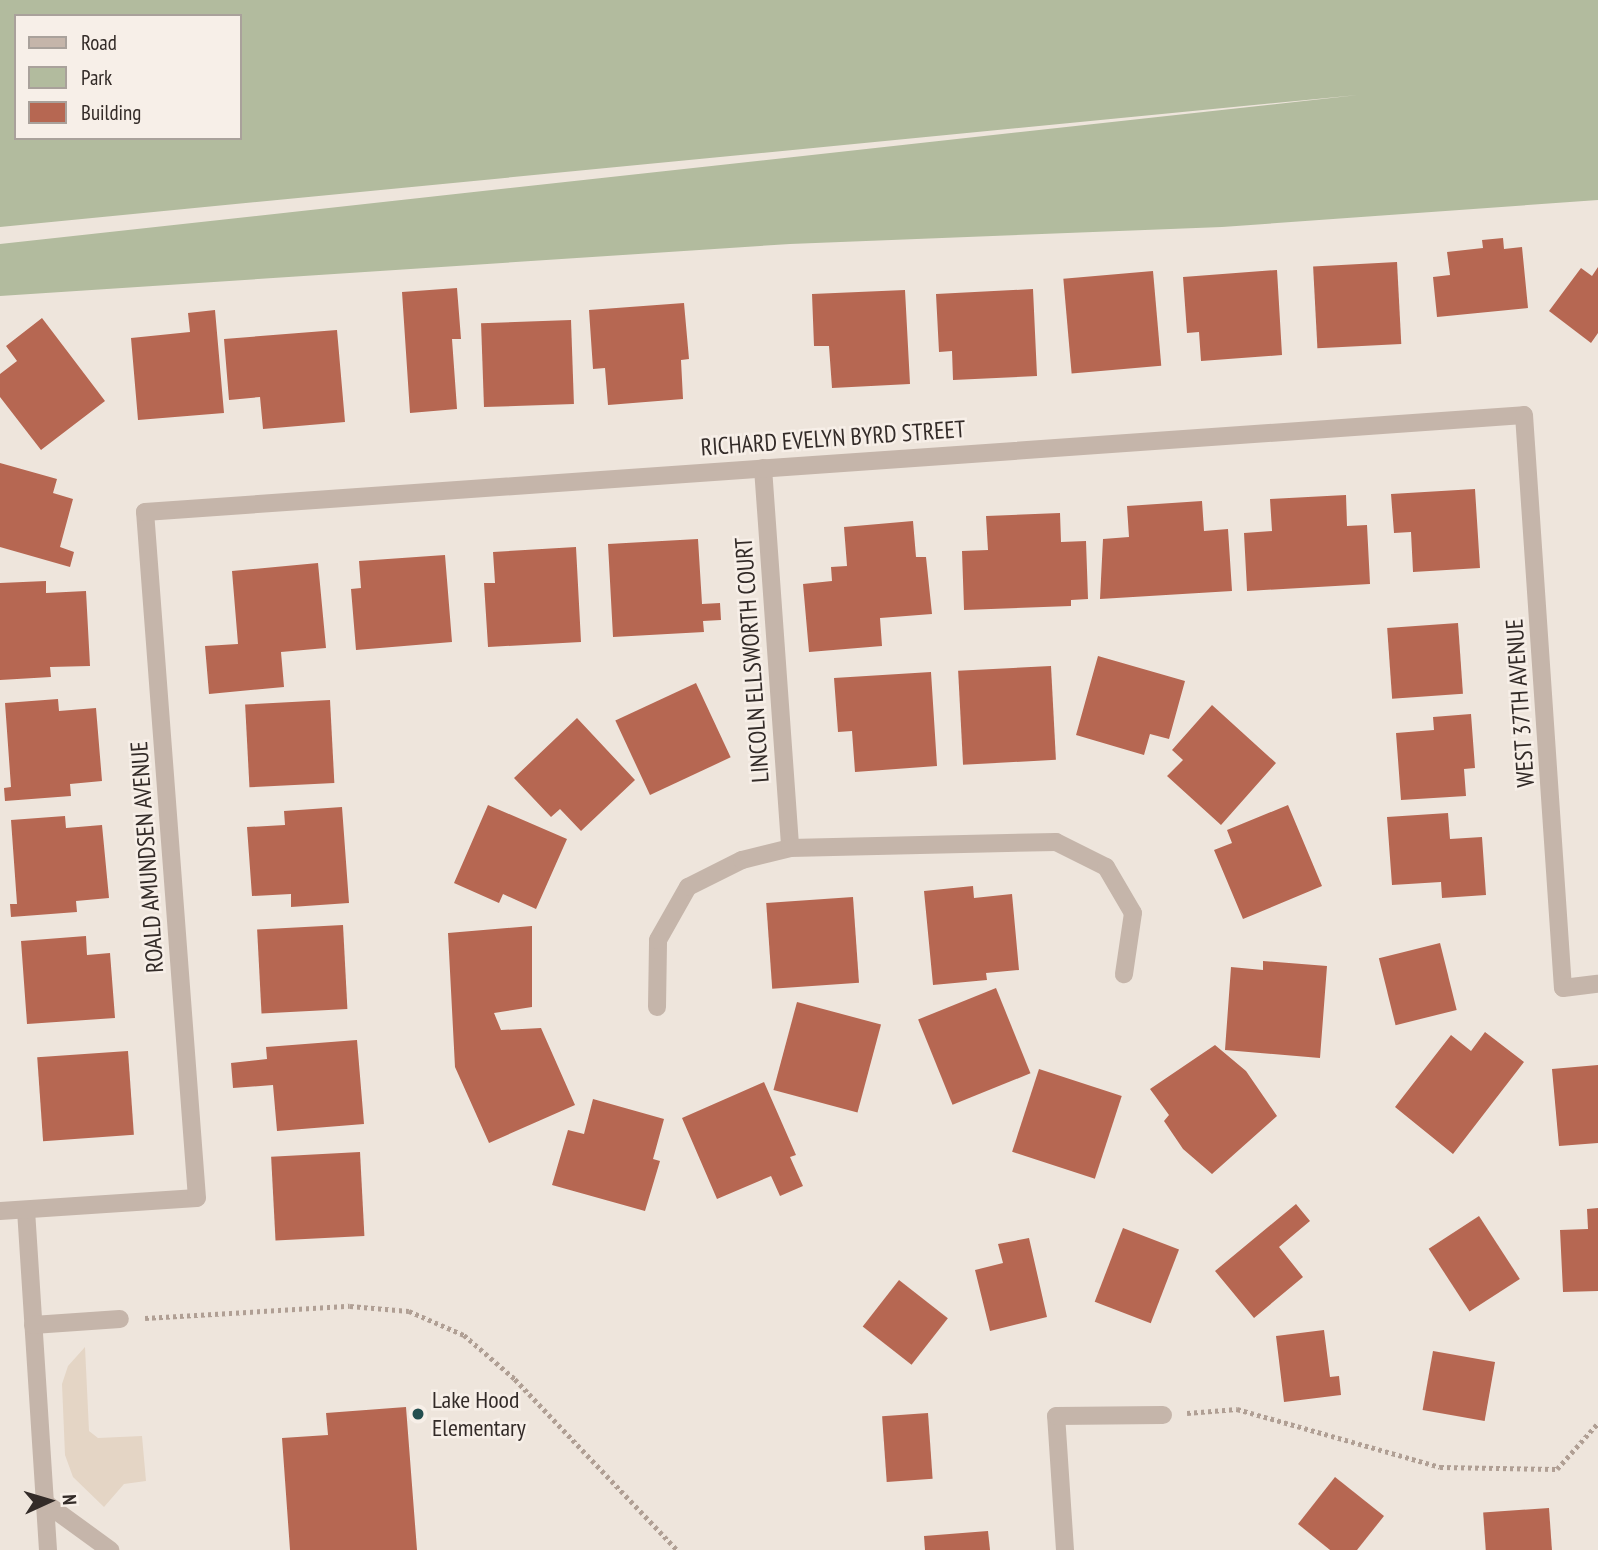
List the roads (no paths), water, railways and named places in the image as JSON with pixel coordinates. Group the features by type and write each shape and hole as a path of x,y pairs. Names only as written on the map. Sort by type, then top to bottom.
{"street":[{"name":"RICHARD EVELYN BYRD STREET","path":"145,512 1524,415"},
{"name":"WEST 37TH AVENUE","path":"1524,415 1563,988 1598,984"},
{"name":"LINCOLN ELLSWORTH COURT","path":"763,468 790,848"},
{"name":"ROALD AMUNDSEN AVENUE","path":"26,1210 197,1198 145,512"},
{"path":"657,1007 658,940 688,887 743,860 790,848 1056,842 1106,867 1133,913 1124,974"},
{"path":"0,1212 26,1210 47,1550"},
{"path":"33,1325 120,1319"},
{"path":"1065,1550 1056,1416 1168,1414"},
{"path":"44,1502 110,1550"}],"place":[{"name":"Lake Hood Elementary","path":"418,1414"}]}
